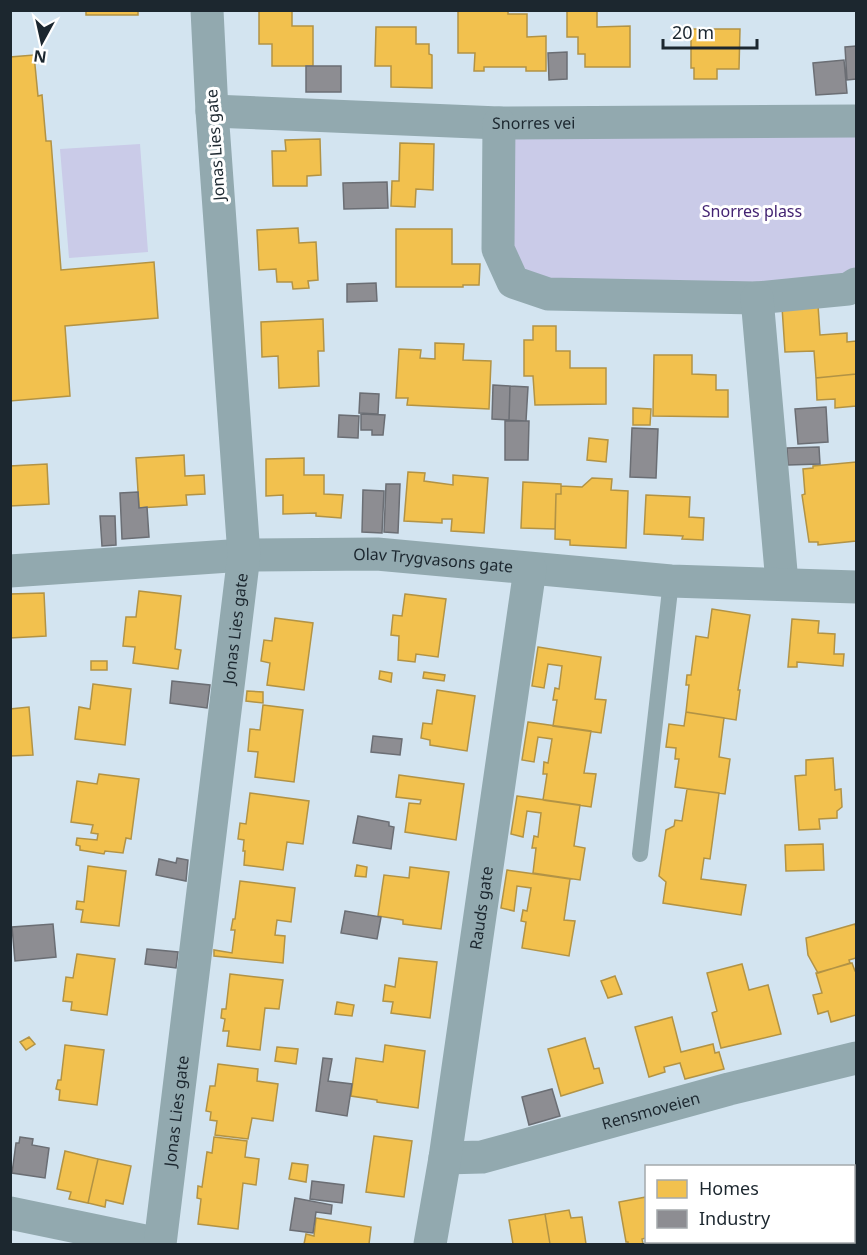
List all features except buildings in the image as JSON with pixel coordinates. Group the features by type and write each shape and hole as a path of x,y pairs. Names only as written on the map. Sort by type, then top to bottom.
{"street":[{"name":"Jonas Lies gate","path":"160,1245 244,555 212,111 207,10"},
{"name":"Snorres vei","path":"212,111 499,123 856,121"},
{"path":"499,123 498,249 513,282 548,294 757,298 848,289 856,284"},
{"path":"757,298 782,584"},
{"name":"Olav Trygvasons gate","path":"10,571 244,555 377,554 671,581 856,587"},
{"name":"Rauds gate","path":"430,1245 445,1158 530,569"},
{"name":"Rensmoveien","path":"445,1158 482,1157 729,1089 856,1059"},
{"path":"10,1213 160,1245"}],"lane":[{"path":"640,854 671,581"}],"green space":[{"name":"Snorres plass","path":"856,121 856,284 513,282 499,123"},
{"path":"140,144 148,252 69,258 60,149"}]}
